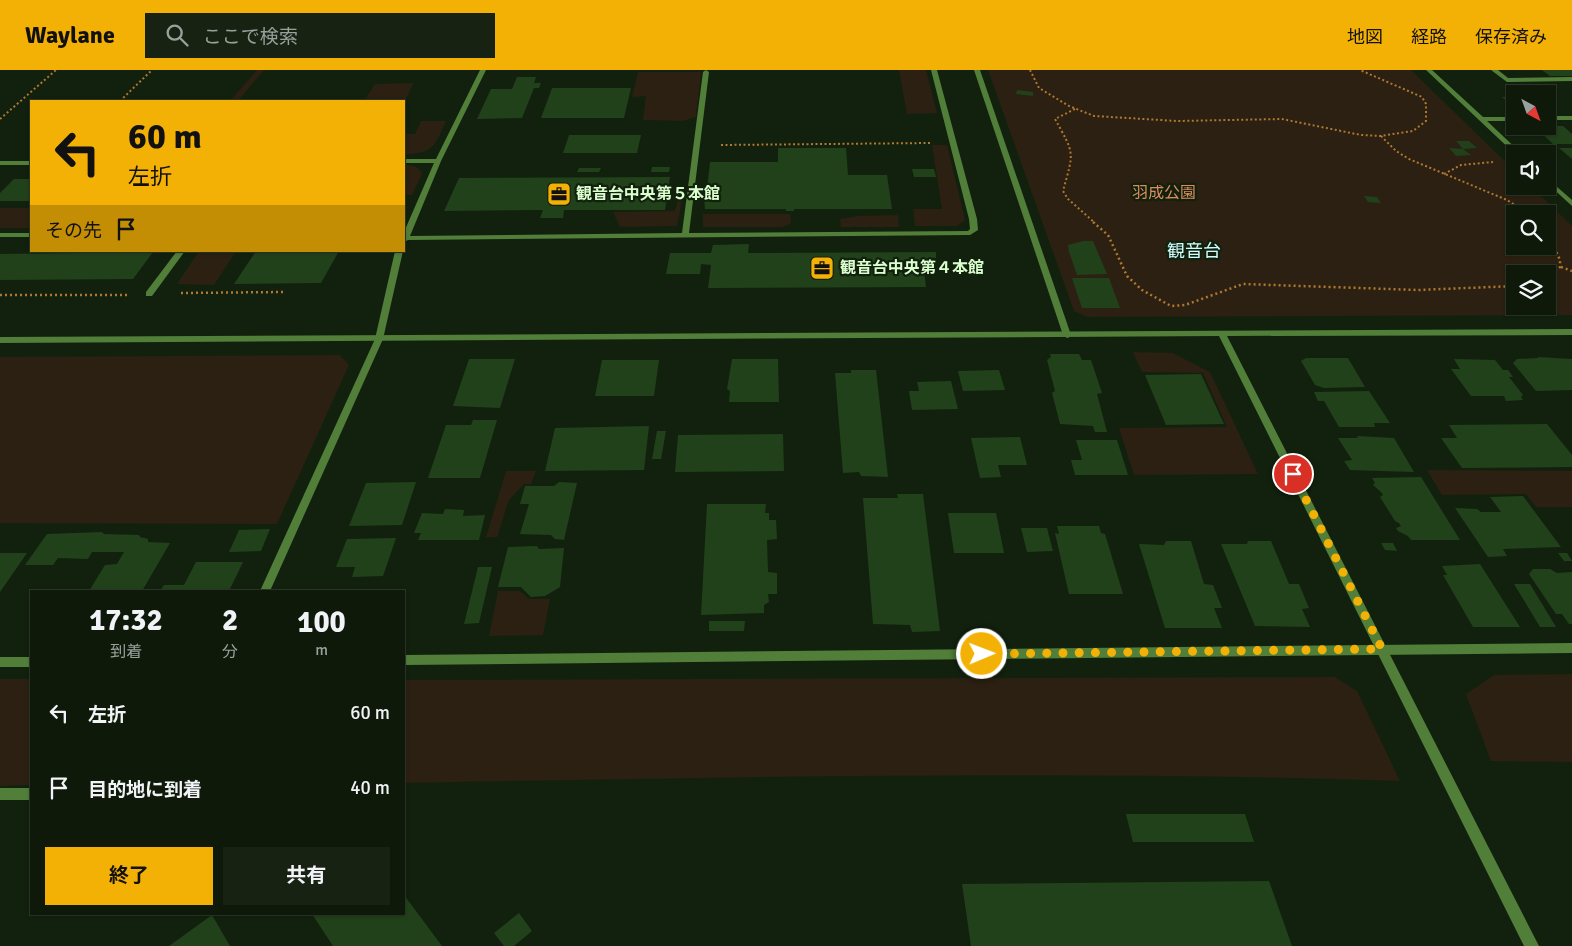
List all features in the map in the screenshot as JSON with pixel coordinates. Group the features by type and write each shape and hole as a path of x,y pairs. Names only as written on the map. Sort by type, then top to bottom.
{"street":[{"path":"405,237 438,161 483,70"},
{"path":"405,239 970,233 974,230 973,219 934,70"},
{"path":"977,70 1067,335"},
{"path":"1429,70 1509,145"},
{"path":"1494,70 1507,80 1572,79"},
{"path":"685,236 695,145 701,122 706,72"},
{"path":"1556,118 1572,118"},
{"path":"1481,119 1506,119"},
{"path":"405,161 438,161"},
{"path":"0,163 30,163"},
{"path":"1556,189 1572,204"},
{"path":"0,235 30,235"},
{"path":"149,294 180,252"},
{"path":"265,590 379,339 399,252"},
{"path":"0,340 1572,332"},
{"path":"1222,335 1532,946"},
{"path":"405,660 1572,648"},
{"path":"0,662 30,662"},
{"path":"0,794 30,794"}],"path":[{"path":"0,119 56,70"},
{"path":"121,100 152,70"},
{"path":"1030,70 1039,88 1075,109 1094,116 1177,121 1282,119 1361,135 1380,136 1413,131 1426,121 1426,104 1422,97 1360,70"},
{"path":"1075,109 1055,119 1072,149 1072,158 1064,190 1068,199 1108,235 1127,276 1142,290 1171,306 1185,305 1243,284 1418,290 1506,286"},
{"path":"1380,136 1396,151 1409,159 1515,205"},
{"path":"695,145 953,142"},
{"path":"1444,174 1451,168 1474,162 1502,162"},
{"path":"1556,251 1560,260 1560,267"},
{"path":"1560,267 1572,271"},
{"path":"1556,270 1560,267"}],"green space":[{"path":"257,70 264,70 239,100 231,100"},
{"path":"899,70 926,70 937,113 907,114"},
{"name":"羽成公園","path":"988,70 1411,70 1506,162 1506,195 1540,195 1550,205 1506,205 1506,255 1556,255 1556,210 1572,226 1572,315 1087,317 1074,311"},
{"path":"638,72 701,72 696,117 683,121 643,120 646,96 632,97"},
{"path":"414,83 405,100 365,100 375,84"},
{"path":"421,121 446,121 436,142 428,150 414,154 405,154 405,134 415,134"},
{"path":"932,145 947,145 965,220 957,226 915,226 913,209 942,209"},
{"path":"405,165 415,166 422,174 412,195 405,195 407,177 405,174"},
{"path":"683,194 677,226 620,227 613,212 675,211 679,195"},
{"path":"0,208 30,208 30,228 0,228"},
{"path":"703,214 790,214 791,219 790,224 782,227 703,227"},
{"path":"898,215 899,227 841,227 840,219 858,216"},
{"path":"198,252 235,252 214,285 177,284"},
{"path":"1133,352 1173,353 1210,372 1258,474 1134,475 1119,428 1227,427 1203,373 1142,372"},
{"path":"340,355 349,365 277,524 0,523 0,357"},
{"path":"1427,470 1572,471 1572,507 1536,507 1526,494 1442,495"},
{"path":"506,471 536,471 531,484 524,484 509,500 497,537 486,537"},
{"path":"498,591 520,591 529,599 550,599 543,635 489,636"},
{"path":"1572,674 1572,762 1491,761 1466,694 1494,675"},
{"path":"1335,677 1357,691 1400,781 1026,775 405,783 405,680"},
{"path":"0,679 30,679 30,785 0,786"}],"building":[{"path":"1542,70 1572,70 1572,76 1550,76"},
{"path":"517,77 536,77 534,83 541,83 539,88 534,88 522,118 477,119 491,89 512,89"},
{"path":"552,88 631,88 624,118 541,118"},
{"path":"1017,90 1033,92 1033,96 1016,94"},
{"path":"1556,126 1563,126 1572,134 1572,144 1553,144 1544,135 1556,135"},
{"path":"569,135 641,135 637,153 563,153"},
{"path":"1456,141 1469,141 1477,148 1463,149"},
{"path":"778,148 846,148 848,175 887,175 892,209 794,209 794,211 786,211 786,209 705,209 704,199 706,199 710,162 778,162"},
{"path":"1449,148 1463,149 1471,155 1456,156"},
{"path":"1559,148 1572,148 1572,159"},
{"path":"652,167 670,167 669,172 651,172"},
{"path":"579,168 601,168 599,172 577,172"},
{"path":"912,169 934,169 936,177 914,177"},
{"name":"観音台中央第５本館","path":"670,177 665,210 564,210 563,218 540,218 543,210 444,211 459,178"},
{"path":"14,179 30,179 30,201 0,201 0,193"},
{"path":"1364,196 1377,197 1381,203 1368,202"},
{"path":"1083,241 1093,241 1107,274 1077,275 1068,245"},
{"name":"観音台中央第４本館","path":"749,244 748,253 936,252 936,258 931,258 933,272 924,271 926,287 708,288 711,265 701,264 700,274 666,274 670,253 711,253 713,245"},
{"path":"153,252 133,279 0,280 0,254"},
{"path":"255,252 338,252 321,283 234,284"},
{"path":"1072,278 1109,278 1120,308 1082,308"},
{"path":"1050,354 1079,354 1082,360 1091,360 1102,393 1097,394 1107,432 1095,432 1093,426 1060,424 1052,393 1055,391 1047,360 1051,357"},
{"path":"1538,357 1572,359 1572,390 1536,391 1513,363 1517,359"},
{"path":"1306,358 1348,358 1365,387 1324,388 1315,385 1301,361"},
{"path":"469,359 515,359 500,408 453,406"},
{"path":"732,359 778,359 779,402 729,402 730,391 727,389"},
{"path":"1454,359 1495,360 1503,370 1508,370 1513,377 1509,377 1523,395 1521,397 1523,400 1506,401 1504,396 1471,396 1451,369 1460,369"},
{"path":"602,360 659,360 654,396 595,396"},
{"path":"851,370 876,370 888,477 861,476 859,472 843,473 835,373 851,373"},
{"path":"999,370 1005,390 963,391 958,371"},
{"path":"1201,374 1224,424 1166,425 1145,375"},
{"path":"951,381 958,409 912,410 909,391 919,391 917,382"},
{"path":"1369,391 1390,423 1374,423 1375,427 1339,427 1324,401 1318,401 1314,392"},
{"path":"473,420 497,420 480,478 428,478 446,425 471,425"},
{"path":"1547,424 1572,455 1572,467 1462,468 1441,438 1457,438 1449,425"},
{"path":"649,426 644,470 545,471 555,428"},
{"path":"657,431 666,431 661,459 652,459"},
{"path":"783,434 784,471 675,472 678,435"},
{"path":"1358,436 1394,438 1414,472 1350,470 1344,461 1352,460 1338,438 1357,438"},
{"path":"1020,437 1027,465 998,465 1001,477 980,478 971,438"},
{"path":"1076,440 1117,440 1128,475 1075,475 1071,460 1082,460"},
{"path":"1421,477 1460,540 1411,540 1408,536 1398,531 1396,528 1401,526 1395,521 1380,497 1383,495 1373,485 1375,483 1372,478"},
{"path":"416,482 402,525 349,526 366,483"},
{"path":"559,482 577,483 564,540 555,539 551,535 520,534 529,504 520,504 525,486 554,486"},
{"path":"897,494 923,494 940,631 912,632 910,625 873,624 863,498 898,498"},
{"path":"1523,496 1561,547 1503,549 1507,556 1488,557 1455,508 1477,509 1481,512 1501,512 1490,497"},
{"path":"707,504 766,504 765,513 769,513 769,520 776,520 777,539 767,540 768,572 777,573 777,594 768,594 769,602 764,605 764,613 701,615"},
{"path":"445,509 464,510 463,516 485,515 479,540 418,540 421,533 414,533 422,513 443,514"},
{"path":"948,513 996,513 1004,553 954,553"},
{"path":"1057,526 1099,526 1101,533 1105,534 1123,594 1069,594 1055,533 1059,534"},
{"path":"1021,528 1047,528 1053,551 1027,552"},
{"path":"270,529 261,551 229,552 239,530"},
{"path":"102,532 104,534 139,535 148,539 148,542 170,543 143,590 90,590 105,565 117,564 124,552 92,552 88,559 58,558 53,565 25,565 47,534"},
{"path":"396,538 383,576 352,577 355,567 336,567 347,539"},
{"path":"1166,541 1191,541 1204,584 1213,585 1222,608 1214,608 1222,628 1165,628 1139,544 1164,545"},
{"path":"1248,541 1271,541 1289,584 1299,584 1309,608 1302,609 1310,627 1255,626 1221,544 1247,544"},
{"path":"1381,543 1393,543 1397,551 1385,550"},
{"path":"537,546 539,549 564,548 560,587 545,596 531,597 521,587 498,587 508,547"},
{"path":"0,553 27,553 0,592"},
{"path":"1558,553 1567,553 1572,561 1564,561"},
{"path":"196,562 243,562 229,590 161,590 164,585 184,585"},
{"path":"1480,564 1520,627 1473,627 1443,575 1447,575 1442,566"},
{"path":"478,567 492,567 479,623 464,624"},
{"path":"1533,569 1550,569 1557,573 1572,572 1572,624 1569,624 1562,614 1556,614 1529,574"},
{"path":"1514,584 1530,584 1556,627 1540,627"},
{"path":"709,621 745,621 744,631 709,631"},
{"path":"1126,814 1245,814 1254,842 1133,842"},
{"path":"1269,881 1292,946 971,946 962,884"},
{"path":"405,896 442,946 333,946 313,915 405,915"},
{"path":"519,913 532,931 514,946 504,946 494,933"},
{"path":"212,915 230,946 169,946"}],"place":[{"name":"観音台中央第５本館","path":"559,194"},
{"name":"観音台中央第４本館","path":"822,268"}],"district":[{"name":"観音台","path":"1194,251"}],"route":[{"path":"982,654 1382,649 1293,474"}]}
